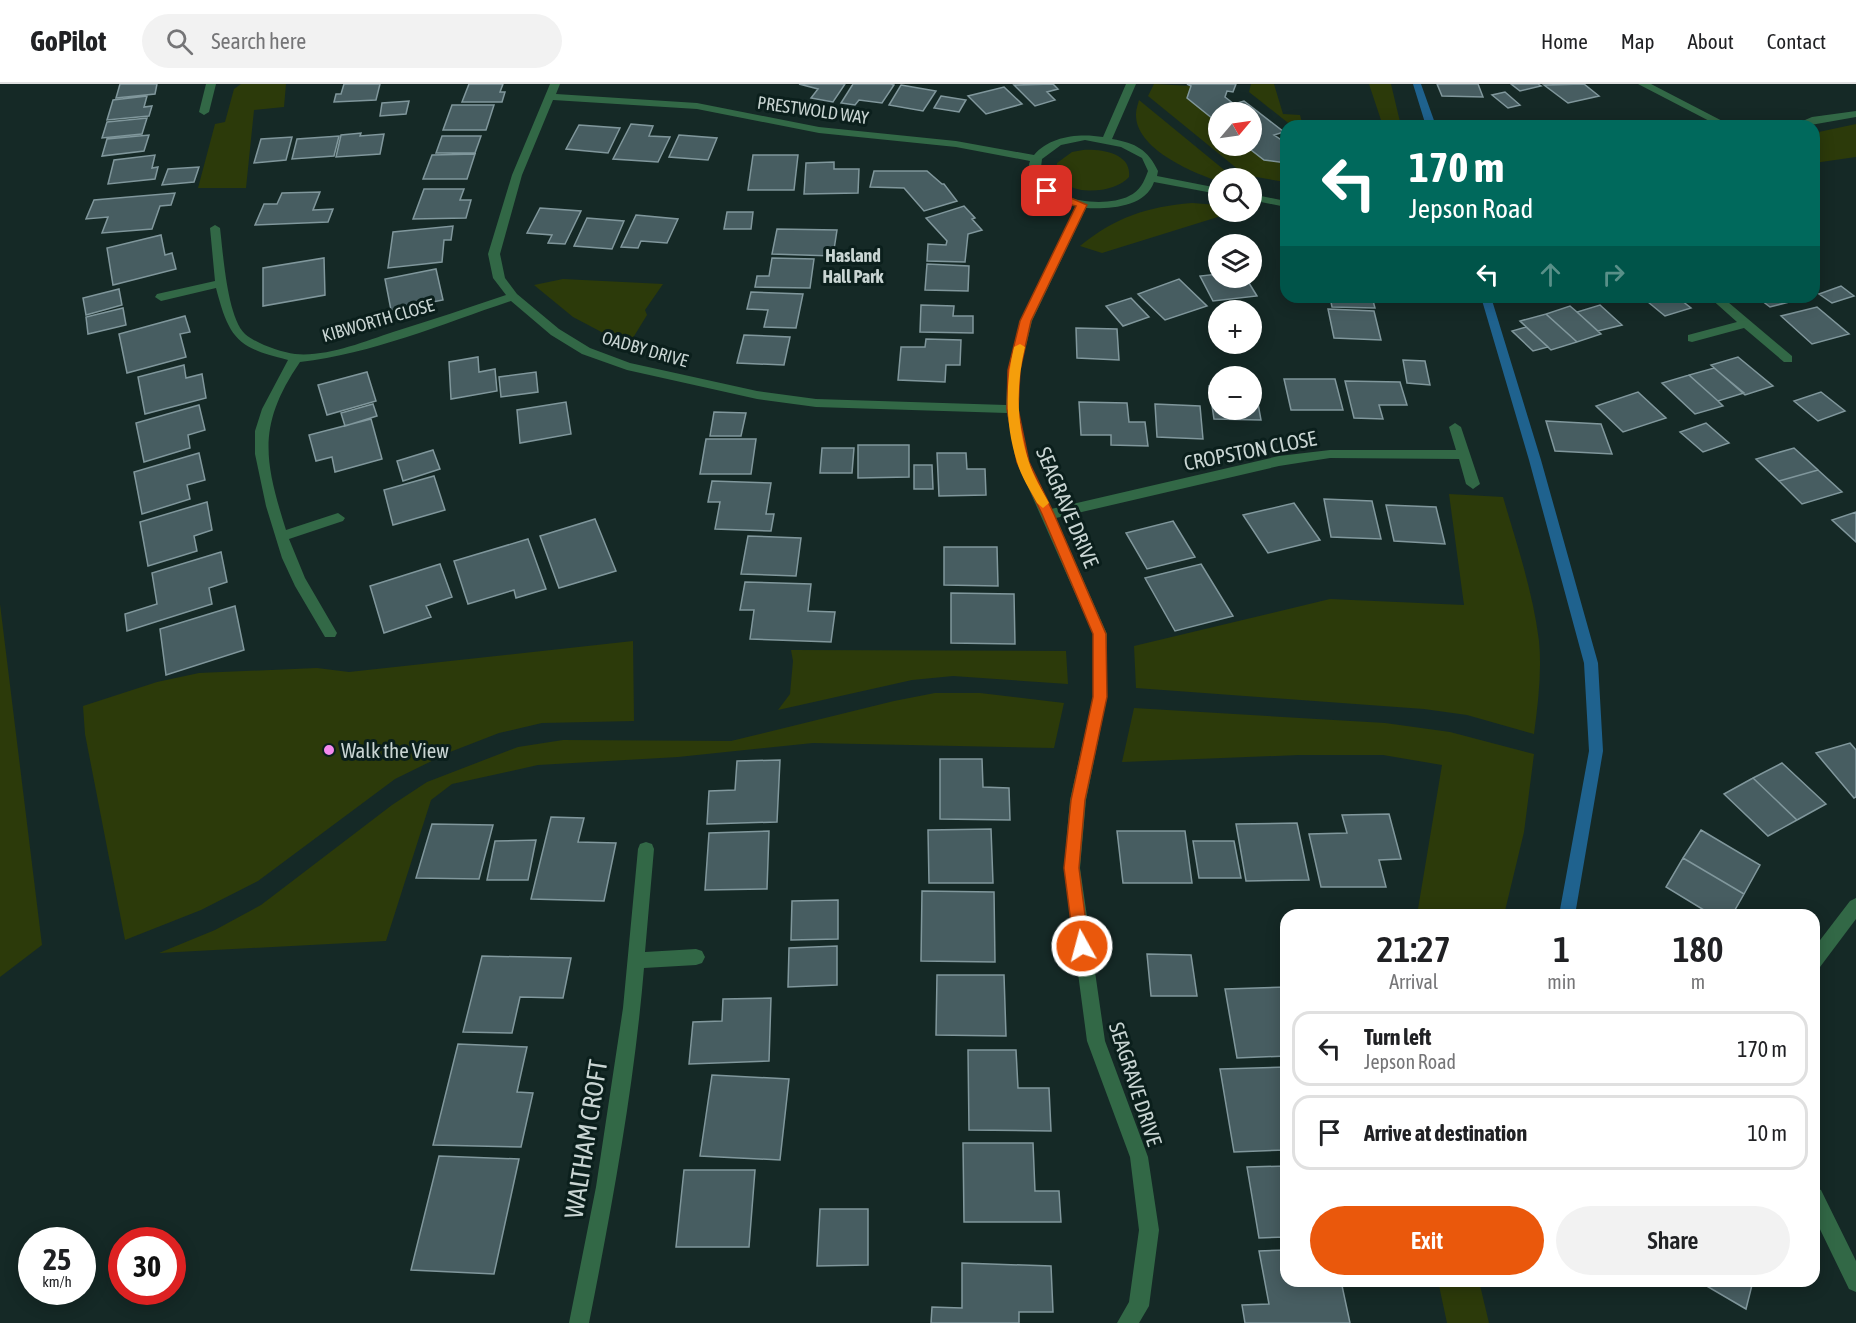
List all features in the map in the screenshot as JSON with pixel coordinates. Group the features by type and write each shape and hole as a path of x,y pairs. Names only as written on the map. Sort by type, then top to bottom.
{"street":[{"path":"204,112 211,84"},
{"name":"OADBY DRIVE","path":"555,84 517,175 494,254 499,278 513,297 555,332 586,351 627,366 758,395 816,403 1012,409"},
{"path":"1107,139 1131,84"},
{"path":"1643,84 1715,120"},
{"name":"PRESTWOLD WAY","path":"549,97 697,106 819,130 956,144 1036,159"},
{"path":"1812,120 1856,114"},
{"path":"1084,137 1107,139 1127,145 1144,154 1153,166 1154,179 1148,190 1120,204 1082,205 1063,200 1047,191 1036,181 1033,170 1036,159 1046,148 1064,141 1084,137"},
{"path":"1154,179 1208,189"},
{"path":"1262,200 1280,203"},
{"name":"SEAGRAVE DRIVE","path":"1082,205 1026,321 1014,370 1012,409 1023,462 1100,634 1100,697 1078,800 1072,868 1096,1041 1139,1157 1149,1230 1139,1306 1127,1323"},
{"name":"KIBWORTH CLOSE","path":"215,228 221,282 230,319 240,336 267,351 296,358 326,355 359,347 513,297"},
{"path":"161,297 221,282"},
{"path":"1721,303 1788,359"},
{"path":"1692,338 1744,324"},
{"path":"296,358 281,379 271,400 261,441 267,479 282,536 294,569 330,633"},
{"path":"1455,427 1473,483"},
{"name":"CROPSTON CLOSE","path":"1048,514 1279,461 1330,454 1463,454"},
{"path":"282,536 338,518"},
{"name":"WALTHAM CROFT","path":"579,1323 606,1187 632,1008 646,849"},
{"path":"1820,954 1856,906"},
{"path":"636,961 696,957"},
{"path":"1820,1210 1856,1282"}],"green space":[{"path":"241,84 286,84 284,107 254,110 246,188 198,188 215,124 225,122 234,89"},
{"path":"1154,84 1191,86 1208,109 1208,145 1148,96"},
{"path":"1251,84 1274,84 1283,114 1300,115 1301,120 1284,120 1249,92"},
{"path":"1369,84 1391,84 1400,120 1381,120"},
{"path":"1139,100 1222,168 1208,168 1208,177 1166,157 1145,138 1138,126"},
{"path":"1856,124 1856,157 1820,162 1820,132"},
{"path":"1098,150 1121,158 1129,169 1129,177 1121,184 1110,188 1085,190 1073,188 1058,174 1057,163 1072,152"},
{"path":"1222,156 1259,156 1264,160 1280,162 1280,181 1262,178 1262,168 1236,168"},
{"path":"1192,203 1208,204 1208,220 1102,253 1080,246 1119,221 1160,207"},
{"path":"563,279 663,284 645,310 647,315 628,346 573,317 534,285"},
{"path":"1449,494 1503,497 1529,587 1539,641 1540,676 1534,734 1467,715 1424,709 1136,688 1134,646 1330,599 1464,605"},
{"path":"0,604 42,945 0,977"},
{"path":"633,641 634,721 542,723 499,733 450,752 395,779 258,881 201,910 125,940 85,734 83,706 157,682 199,673 317,668 349,672"},
{"path":"791,650 1066,651 1068,684 953,676 912,680 778,710 790,694 793,661"},
{"path":"935,693 980,693 1064,703 1054,748 813,743 678,757 538,765 452,784 431,800 386,941 159,953 215,930 261,905 392,805 427,782 518,747 563,740 731,741"},
{"path":"1134,708 1385,723 1450,732 1534,754 1524,832 1505,909 1418,909 1442,765 1383,755 1299,755 1122,762"},
{"path":"1439,1287 1480,1287 1489,1323 1447,1323"}],"building":[{"path":"120,84 157,84 155,94 116,98"},
{"path":"344,84 380,84 376,100 334,102 336,94 341,94"},
{"path":"469,84 503,84 500,92 505,92 502,102 462,102"},
{"path":"799,84 845,84 833,102 811,98 818,89"},
{"path":"853,84 894,85 882,103 859,100 855,105 841,103"},
{"path":"1053,84 1058,89 1047,92 1055,100 1035,106 1014,85"},
{"path":"1187,84 1236,84 1233,92 1227,91 1225,97 1231,102 1208,102 1208,115 1187,98 1191,86"},
{"path":"1437,84 1478,84 1483,97 1442,96"},
{"path":"1511,84 1538,84 1541,86 1520,91"},
{"path":"1584,84 1599,96 1568,103 1544,85"},
{"path":"901,85 936,91 923,111 889,105"},
{"path":"1004,87 1022,104 986,114 968,96"},
{"path":"1505,92 1520,105 1508,108 1492,95"},
{"path":"147,96 144,107 152,106 149,116 107,120 113,100"},
{"path":"941,96 966,100 959,112 934,108"},
{"path":"409,101 406,114 380,116 382,103"},
{"path":"452,105 494,105 486,130 443,130"},
{"path":"1262,115 1280,129 1280,133 1274,135 1280,139 1280,162 1264,160 1259,156 1262,156"},
{"path":"147,118 142,134 102,138 107,122"},
{"path":"631,124 653,126 649,136 670,137 658,162 613,159"},
{"path":"579,125 620,128 608,153 566,149"},
{"path":"361,133 360,136 384,134 380,154 336,157 341,135"},
{"path":"149,135 144,151 102,156 107,139"},
{"path":"679,135 717,138 708,160 669,157"},
{"path":"339,136 334,156 292,159 297,139"},
{"path":"442,136 481,136 475,153 436,153"},
{"path":"292,137 286,160 254,163 261,139"},
{"path":"475,154 467,179 423,179 432,155"},
{"path":"155,155 152,168 158,167 155,179 108,184 114,160"},
{"path":"753,155 798,155 794,190 748,190"},
{"path":"834,162 834,169 859,169 858,193 804,194 806,163"},
{"path":"199,167 194,182 162,185 168,169"},
{"path":"874,171 927,171 944,184 957,201 924,211 904,188 870,187"},
{"path":"424,189 464,189 460,200 471,200 466,218 413,219"},
{"path":"320,192 313,210 333,209 328,222 255,225 264,204 277,204 282,193"},
{"path":"175,193 171,205 160,206 152,229 102,233 108,217 86,219 94,200"},
{"path":"964,206 982,230 968,234 965,262 927,261 928,244 946,245 947,241 926,218"},
{"path":"540,208 581,211 565,244 548,243 552,235 527,233"},
{"path":"727,212 753,212 751,229 724,229"},
{"path":"636,215 678,219 667,243 641,241 638,248 621,247"},
{"path":"587,218 624,221 612,249 574,246"},
{"path":"453,226 451,240 444,240 442,262 388,268 393,232"},
{"path":"777,229 837,230 833,256 772,254"},
{"path":"161,235 165,255 172,253 176,269 113,285 107,248"},
{"path":"324,258 325,295 263,306 263,268"},
{"path":"772,258 814,259 810,288 755,287 757,276 769,276"},
{"path":"927,264 969,266 968,291 925,290"},
{"path":"436,269 443,300 391,310 385,279"},
{"path":"1208,275 1208,288 1252,288 1257,296 1212,300 1200,276"},
{"path":"1179,279 1207,306 1165,320 1138,294"},
{"path":"1841,286 1854,296 1832,303 1820,294"},
{"path":"119,289 122,305 86,315 83,298"},
{"path":"751,292 803,294 796,328 764,327 768,310 747,309"},
{"path":"1131,298 1149,317 1123,326 1106,306"},
{"path":"1331,303 1374,303 1375,308 1332,307"},
{"path":"1649,303 1685,303 1691,308 1665,316"},
{"path":"1765,303 1785,303 1770,307"},
{"path":"921,305 954,306 953,316 973,316 973,333 920,332"},
{"path":"1600,305 1622,325 1598,331 1577,312"},
{"path":"1570,306 1601,334 1577,342 1546,314"},
{"path":"1817,307 1849,334 1812,344 1781,316"},
{"path":"123,308 126,325 88,334 86,317"},
{"path":"1328,309 1374,311 1381,340 1334,338"},
{"path":"1546,314 1577,342 1551,350 1520,321"},
{"path":"185,316 190,332 180,334 186,357 127,373 119,334"},
{"path":"1526,327 1548,347 1533,351 1512,331"},
{"path":"1076,328 1117,329 1119,360 1077,358"},
{"path":"744,335 790,337 784,365 737,363"},
{"path":"926,339 961,340 960,365 946,365 945,382 898,380 901,347 925,347"},
{"path":"478,357 479,372 495,369 497,391 451,399 449,362"},
{"path":"1738,357 1773,386 1745,395 1711,365"},
{"path":"1403,360 1425,361 1430,385 1407,383"},
{"path":"184,365 186,378 202,374 206,398 145,414 138,377"},
{"path":"1714,368 1744,393 1718,401 1689,375"},
{"path":"367,372 376,401 327,415 318,385"},
{"path":"536,372 538,392 501,397 499,377"},
{"path":"1689,375 1723,406 1695,414 1662,383"},
{"path":"1284,379 1335,379 1343,410 1291,410"},
{"path":"1345,381 1400,382 1407,405 1379,405 1383,419 1354,418"},
{"path":"1638,392 1666,418 1623,432 1596,406"},
{"path":"1821,392 1845,411 1818,421 1794,401"},
{"path":"566,402 571,434 520,443 517,410"},
{"path":"1079,402 1127,403 1129,422 1145,422 1148,446 1111,445 1111,435 1081,435"},
{"path":"373,404 377,416 345,426 341,413"},
{"path":"1155,404 1200,406 1203,439 1157,437"},
{"path":"199,405 205,430 188,435 190,448 144,462 136,423"},
{"path":"714,412 746,413 741,436 710,436"},
{"path":"371,419 382,459 335,472 332,457 316,461 309,435"},
{"path":"1546,421 1601,424 1612,454 1555,451"},
{"path":"1706,423 1729,443 1703,452 1680,432"},
{"path":"706,439 756,439 751,474 700,474"},
{"path":"858,445 909,445 909,477 858,478"},
{"path":"822,448 854,448 852,473 820,473"},
{"path":"1794,448 1818,470 1779,481 1756,459"},
{"path":"433,450 440,469 403,481 397,461"},
{"path":"199,453 205,480 187,485 190,499 142,514 134,472"},
{"path":"937,453 966,453 967,469 985,469 986,495 939,496"},
{"path":"914,465 932,465 933,489 914,489"},
{"path":"1818,470 1842,492 1802,504 1779,481"},
{"path":"434,476 445,510 393,525 384,490"},
{"path":"712,481 771,483 766,514 774,514 771,531 715,529 720,502 708,502"},
{"path":"1324,499 1372,501 1381,539 1331,537"},
{"path":"207,502 212,530 194,536 197,551 148,566 140,522"},
{"path":"1294,503 1320,540 1268,553 1243,515"},
{"path":"1386,505 1436,507 1445,544 1394,541"},
{"path":"1856,512 1856,542 1832,520"},
{"path":"595,519 616,571 559,588 540,536"},
{"path":"1173,521 1195,557 1147,569 1126,533"},
{"path":"748,536 801,538 796,576 741,574"},
{"path":"528,539 546,589 516,598 514,590 468,604 454,561"},
{"path":"944,547 997,547 998,586 944,585"},
{"path":"221,552 227,582 209,588 212,604 127,631 125,614 157,604 152,573"},
{"path":"440,564 452,597 426,606 431,617 384,633 370,586"},
{"path":"1201,564 1233,616 1175,631 1145,578"},
{"path":"745,582 811,584 808,611 835,612 831,642 750,639 754,610 740,610"},
{"path":"951,593 1014,594 1015,644 951,643"},
{"path":"235,606 244,650 166,675 160,629"},
{"path":"1850,743 1856,750 1856,797 1854,798 1816,753"},
{"path":"940,759 982,759 983,787 1009,788 1010,820 940,819"},
{"path":"780,760 777,822 707,824 709,791 735,790 737,761"},
{"path":"1782,763 1826,804 1797,820 1753,778"},
{"path":"1753,778 1797,820 1768,836 1724,794"},
{"path":"1389,814 1401,859 1379,860 1386,887 1321,887 1309,834 1347,833 1342,815"},
{"path":"551,817 584,818 578,842 616,843 604,901 531,899"},
{"path":"1297,823 1309,880 1246,881 1236,824"},
{"path":"432,824 493,825 479,879 416,878"},
{"path":"991,829 993,883 929,883 928,830"},
{"path":"1701,830 1760,865 1744,894 1683,858"},
{"path":"769,831 767,889 705,890 709,833"},
{"path":"1117,831 1185,831 1192,883 1123,883"},
{"path":"536,840 528,880 487,880 495,841"},
{"path":"1193,841 1234,841 1241,878 1199,878"},
{"path":"1683,858 1744,894 1735,909 1702,909 1666,887"},
{"path":"922,891 994,892 995,962 921,961"},
{"path":"838,900 838,939 791,940 792,901"},
{"path":"837,946 837,985 788,987 789,948"},
{"path":"1147,954 1191,955 1197,996 1151,996"},
{"path":"482,956 571,958 563,998 520,997 512,1033 463,1032"},
{"path":"937,975 1004,975 1006,1036 936,1035"},
{"path":"1280,987 1280,1056 1237,1058 1225,989"},
{"path":"771,998 769,1061 689,1064 693,1022 722,1021 723,999"},
{"path":"458,1044 527,1047 517,1092 533,1093 521,1147 433,1145"},
{"path":"968,1050 1016,1050 1018,1088 1049,1088 1051,1131 969,1130"},
{"path":"1280,1067 1280,1150 1234,1152 1220,1069"},
{"path":"712,1075 789,1079 780,1160 700,1156"},
{"path":"963,1143 1033,1143 1035,1191 1059,1191 1061,1222 964,1222"},
{"path":"439,1156 519,1159 494,1274 411,1270"},
{"path":"1280,1166 1280,1237 1259,1238 1247,1167"},
{"path":"684,1170 755,1170 749,1247 676,1247"},
{"path":"820,1209 868,1209 868,1265 817,1266"},
{"path":"1280,1250 1280,1287 1342,1287 1350,1323 1245,1323 1242,1305 1269,1304 1259,1251"},
{"path":"962,1263 1051,1266 1053,1312 1019,1312 1019,1323 931,1323 932,1307 962,1308"},
{"path":"1708,1287 1752,1287 1746,1309"}],"waterway":[{"path":"1417,84 1429,120"},
{"path":"1488,303 1535,460 1591,663 1596,751 1568,909"}],"slow traffic":[{"path":"1020,347 1014,370 1012,409 1023,462 1043,503"}],"place":[{"name":"Walk the View","path":"329,750"}],"district":[{"name":"Hasland Hall Park","path":"853,265"}],"route":[{"path":"1047,191 1063,200 1082,205 1043,281 1026,321 1014,370 1012,409 1023,462 1100,634 1100,697 1078,800 1072,868 1082,946"}]}
